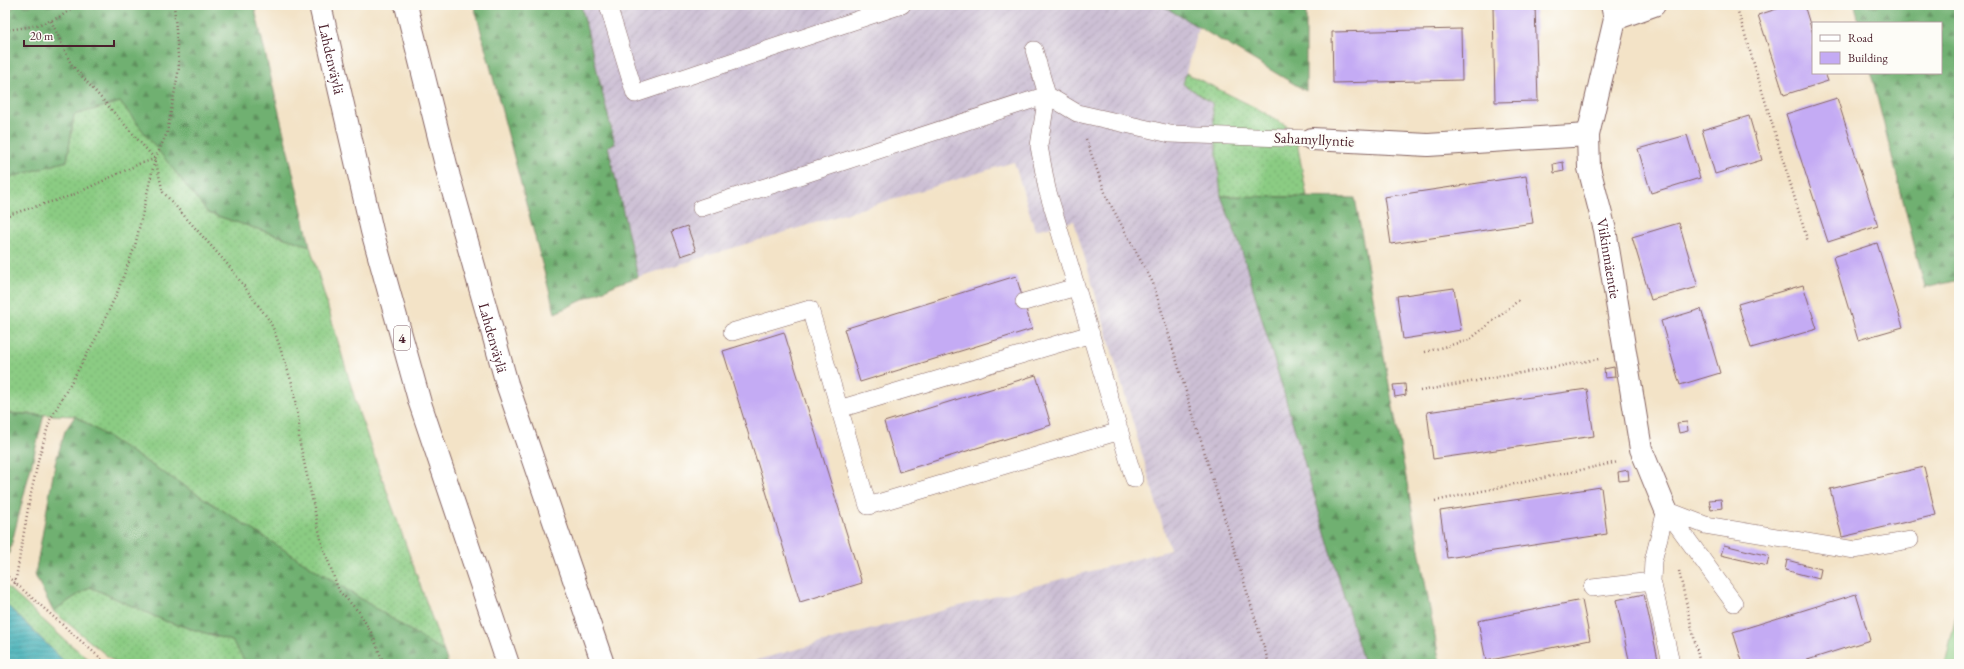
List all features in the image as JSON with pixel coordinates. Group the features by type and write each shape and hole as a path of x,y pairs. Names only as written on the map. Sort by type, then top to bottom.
{"main road":[{"name":"Lahdenväylä","path":"320,5 372,230 420,403 508,664"},
{"name":"Lahdenväylä","path":"406,5 449,177 507,384 603,664"},
{"path":"1614,12 1654,5"},
{"name":"Viikinmäentie","path":"1614,12 1588,135 1589,168 1605,230 1641,449 1666,510"},
{"name":"Sahamyllyntie","path":"1312,139 1428,145 1588,135"}],"lane":[{"path":"608,5 635,94 902,5"},
{"path":"1034,50 1047,95 1039,146 1047,189 1134,479"},
{"path":"701,208 1047,95"},
{"name":"Sahamyllyntie","path":"1047,95 1077,112 1170,134 1312,139"},
{"path":"1024,302 1076,287"},
{"path":"732,332 810,309 868,506 1120,430"},
{"path":"840,409 1091,334"},
{"path":"1666,510 1706,525 1855,550 1910,540"},
{"path":"1666,510 1653,561 1652,581 1670,658"},
{"path":"1666,510 1734,604"},
{"path":"1592,588 1652,581"}],"path":[{"path":"5,30 35,26 51,21 71,9 74,5"},
{"path":"15,584 29,503 39,457 50,420 96,338 117,293 135,246 155,160 167,133 179,68 174,5"},
{"path":"1736,5 1808,242"},
{"path":"51,21 71,64 155,160 162,192 229,266 274,330 292,383 299,423 299,439 322,544 339,591 359,612 372,634 384,664"},
{"path":"1077,112 1107,198 1153,284 1269,664"},
{"path":"5,216 73,196 138,164 155,160"},
{"path":"1425,352 1469,340 1519,300"},
{"path":"1420,391 1626,354"},
{"path":"1434,501 1617,462 1645,459"},
{"path":"1678,564 1700,664"},
{"path":"5,574 107,664"}],"shaded area":[{"path":"581,5 1162,5 1198,27 1183,84 1212,103 1221,195 1355,198 1440,664 742,664 1170,550 1074,221 1035,230 1014,162 638,277 608,146 615,144"}],"green space":[{"path":"13,5 254,5 310,246 208,213 120,102 74,115 67,161 5,179 5,9 13,8"},
{"path":"474,5 581,5 615,144 608,146 638,277 617,284 555,313"},
{"path":"1161,5 1306,5 1306,91 1178,15"},
{"path":"1855,5 1959,5 1959,280 1925,288 1871,74 1942,74 1942,22 1859,22"},
{"path":"1186,73 1260,110 1295,131 1307,197 1221,196 1212,103 1183,84"},
{"path":"120,102 208,213 310,246 359,413 444,652 75,416 5,413 5,179 67,161 74,115"},
{"path":"1221,196 1355,198 1440,664 1364,664 1241,248"},
{"path":"5,413 44,415 9,554 5,554"},
{"path":"75,416 444,652 448,664 247,664 232,641 165,621 90,587 53,611 35,575 55,464 65,431"},
{"path":"5,585 66,641 95,664 67,664 5,603"},
{"path":"90,587 165,621 232,641 247,664 117,664 53,611"},
{"path":"1959,603 1959,664 1945,664"}],"water":[{"path":"5,603 67,664 5,664"}],"building":[{"path":"1789,5 1804,5 1812,31 1812,74 1825,74 1828,81 1784,95 1758,15"},
{"path":"1535,6 1538,101 1495,102 1493,7"},
{"path":"1461,29 1462,80 1333,83 1332,32"},
{"path":"1837,98 1878,226 1828,242 1786,114"},
{"path":"1749,116 1762,160 1715,174 1702,130"},
{"path":"1687,135 1700,178 1651,193 1638,149"},
{"path":"1563,162 1564,171 1554,173 1553,164"},
{"path":"1526,176 1533,223 1391,244 1384,197"},
{"path":"1679,223 1698,287 1651,300 1632,237"},
{"path":"687,226 696,251 681,256 672,231"},
{"path":"1877,243 1903,327 1858,340 1833,257"},
{"path":"1016,276 1032,329 860,382 844,329"},
{"path":"1803,285 1817,329 1751,348 1738,304"},
{"path":"1454,288 1461,330 1403,339 1397,296"},
{"path":"1701,309 1720,373 1680,385 1661,321"},
{"path":"784,332 862,583 800,602 723,351"},
{"path":"1614,367 1615,377 1605,378 1604,369"},
{"path":"1036,375 1051,425 899,472 884,422"},
{"path":"1405,384 1406,395 1395,397 1393,385"},
{"path":"1587,389 1594,436 1433,459 1427,412"},
{"path":"1687,422 1688,431 1679,433 1677,423"},
{"path":"1924,467 1936,515 1842,537 1830,489"},
{"path":"1628,470 1629,480 1619,481 1618,472"},
{"path":"1601,487 1607,534 1447,558 1440,511"},
{"path":"1721,499 1722,508 1711,510 1709,500"},
{"path":"1724,545 1769,556 1767,566 1721,555"},
{"path":"1787,560 1821,569 1819,579 1785,570"},
{"path":"1644,594 1659,664 1630,664 1616,600"},
{"path":"1856,594 1870,640 1795,664 1743,664 1733,632"},
{"path":"1582,600 1590,640 1486,661 1478,621"}]}
